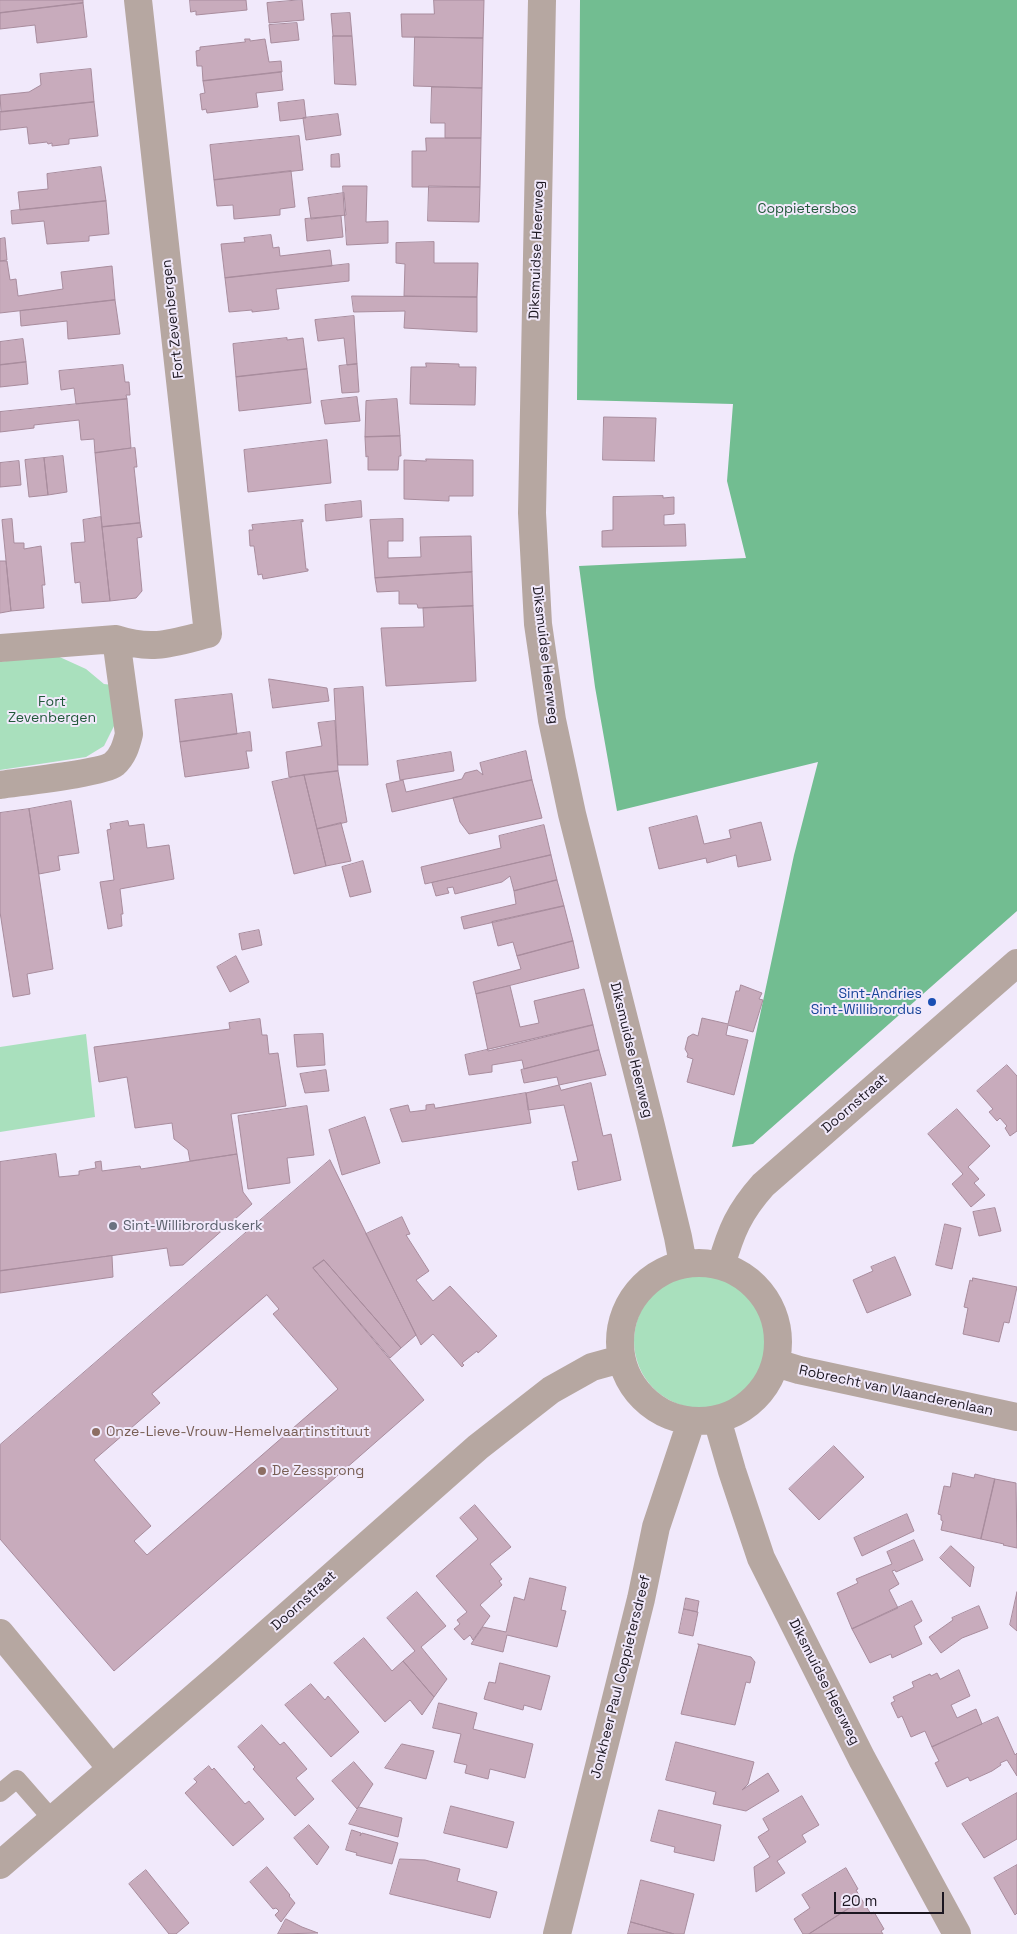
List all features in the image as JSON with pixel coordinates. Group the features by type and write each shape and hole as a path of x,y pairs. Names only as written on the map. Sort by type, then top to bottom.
{"street":[{"name":"Fort Zevenbergen","path":"0,648 116,639 133,645 156,646 208,634 138,0"},
{"name":"Diksmuidse Heerweg","path":"542,0 532,513 538,624 552,720 572,814 650,1122 683,1264"},
{"path":"0,785 112,766 120,758 125,749 129,734 116,639"},
{"name":"Doornstraat","path":"721,1266 729,1239 739,1216 763,1185 1017,963"},
{"path":"702,1262 721,1266 744,1277 762,1293 774,1315 778,1338 776,1363 766,1384 751,1402 732,1415 704,1420 667,1415 646,1402 630,1383 621,1360 619,1334 626,1310 640,1289 659,1273 683,1264 702,1262"},
{"name":"Doornstraat","path":"0,1865 227,1669 478,1446 522,1411 574,1376 592,1367 621,1360"},
{"name":"Robrecht van Vlaanderenlaan","path":"776,1363 799,1370 1017,1417"},
{"name":"Diksmuidse Heerweg","path":"704,1420 732,1471 761,1558 862,1759 957,1934"},
{"name":"Jonkheer Paul Coppietersdreef","path":"558,1934 641,1599 656,1528 704,1420"},
{"path":"0,1633 111,1768"}],"lane":[{"path":"0,1793 17,1779 52,1819"}],"green space":[{"name":"Coppietersbos","path":"580,0 1017,0 1017,911 753,1144 732,1147 794,855 818,762 617,811 595,687 579,566 746,558 727,481 733,404 577,400"},
{"name":"Fort Zevenbergen","path":"53,654 86,669 104,684 113,685 116,722 104,746 86,757 0,770 0,662"},
{"path":"86,1034 95,1117 0,1132 0,1047"},
{"path":"701,1274 727,1279 738,1285 748,1294 757,1304 763,1315 768,1341 763,1367 757,1378 748,1388 738,1397 727,1403 701,1408 675,1403 664,1397 654,1388 645,1378 639,1367 634,1341 639,1315 645,1304 654,1294 664,1285 675,1279"}],"building":[{"path":"0,0 83,0 83,3 0,13"},
{"path":"190,0 246,0 247,10 196,15 196,11 191,12"},
{"path":"302,0 304,20 269,23 267,3"},
{"path":"434,0 484,0 483,38 402,37 401,14 434,14"},
{"path":"83,3 87,37 37,43 35,25 0,29 0,13"},
{"path":"350,13 352,36 333,36 331,14"},
{"path":"297,23 299,40 271,43 269,25"},
{"path":"333,36 352,36 356,85 335,84"},
{"path":"415,37 483,38 482,88 414,86"},
{"path":"245,39 250,39 250,41 265,39 269,62 281,61 282,72 203,81 202,66 197,66 196,51 200,50 200,47 245,42"},
{"path":"91,69 94,102 1,112 0,95 29,92 41,85 40,74"},
{"path":"281,72 283,90 256,93 258,107 207,113 206,109 202,110 200,94 205,93 203,81"},
{"path":"432,87 482,88 481,138 445,138 445,123 431,123"},
{"path":"304,100 306,118 280,121 278,103"},
{"path":"94,102 98,136 69,139 69,144 52,146 52,143 48,144 47,142 29,144 27,127 0,130 0,112"},
{"path":"338,114 341,135 306,140 303,118"},
{"path":"299,136 303,170 214,180 210,145"},
{"path":"426,138 481,138 480,187 412,187 412,151 426,151"},
{"path":"339,154 340,167 331,167 331,155"},
{"path":"101,167 106,201 20,210 18,192 48,189 47,174"},
{"path":"291,171 295,207 280,209 280,215 234,219 233,205 217,206 214,180"},
{"path":"343,186 367,186 366,222 388,221 388,243 347,245"},
{"path":"429,186 480,187 479,222 428,221"},
{"path":"344,193 346,215 311,219 308,198"},
{"path":"106,201 109,234 89,236 89,241 47,244 44,221 12,224 11,211"},
{"path":"341,216 343,237 307,241 305,219"},
{"path":"271,235 273,248 279,247 280,256 330,250 332,266 225,278 221,244 245,242 244,238"},
{"path":"5,238 7,260 0,261 0,239"},
{"path":"434,242 434,263 478,263 477,297 404,296 405,264 396,263 396,243"},
{"path":"0,261 7,261 10,280 16,279 18,296 63,289 61,272 112,266 115,300 0,313"},
{"path":"349,264 349,281 276,289 279,309 229,312 225,278"},
{"path":"352,296 477,297 477,332 404,328 405,311 354,312"},
{"path":"115,300 120,334 68,339 67,321 21,326 20,311"},
{"path":"354,316 357,364 347,365 344,338 318,341 315,320"},
{"path":"287,338 287,340 303,338 307,369 236,377 233,344"},
{"path":"23,339 26,362 0,365 0,342"},
{"path":"26,362 28,384 0,387 0,365"},
{"path":"426,363 459,364 459,367 476,367 475,405 410,404 411,367 426,367"},
{"path":"357,364 359,392 342,393 339,366"},
{"path":"123,365 125,382 129,382 130,395 126,395 127,399 76,404 74,388 61,390 59,371"},
{"path":"307,369 311,403 239,411 236,377"},
{"path":"357,397 360,421 325,424 321,401"},
{"path":"127,399 131,448 95,453 94,439 81,440 79,420 34,425 34,428 0,432 0,412"},
{"path":"397,399 400,436 365,437 366,401"},
{"path":"604,417 656,418 655,461 603,460"},
{"path":"400,436 401,456 399,456 398,470 368,470 365,437"},
{"path":"327,440 331,483 248,492 244,450"},
{"path":"135,448 137,467 134,467 140,523 102,527 95,453"},
{"path":"63,456 67,492 48,495 44,458"},
{"path":"44,458 48,495 29,497 25,460"},
{"path":"426,459 473,460 473,496 449,496 449,501 404,499 404,460 426,461"},
{"path":"19,461 21,485 0,487 0,463"},
{"path":"663,496 663,498 674,497 674,514 664,515 664,525 685,524 686,546 602,547 602,531 613,530 613,497"},
{"path":"361,501 362,517 326,521 325,505"},
{"path":"101,517 110,601 82,603 80,582 75,583 71,543 85,542 83,520"},
{"path":"12,519 14,543 24,543 24,549 41,546 45,585 42,585 44,608 11,611 2,520"},
{"path":"403,519 403,541 388,541 388,558 421,557 420,537 471,536 472,572 375,578 370,520"},
{"path":"303,520 303,522 301,521 306,569 308,571 263,579 262,574 258,575 254,546 250,546 249,530 253,530 252,525"},
{"path":"140,523 142,537 137,538 142,591 136,598 110,601 102,527"},
{"path":"0,561 6,561 11,611 0,613"},
{"path":"472,572 473,606 418,608 417,604 399,604 399,591 377,592 375,578"},
{"path":"473,606 476,681 386,686 381,628 424,627 423,608"},
{"path":"269,679 327,688 329,701 273,708"},
{"path":"363,687 368,765 338,765 334,689"},
{"path":"232,694 237,734 180,742 175,700"},
{"path":"335,721 338,771 289,777 286,752 322,746 318,723"},
{"path":"250,732 252,751 246,751 249,768 185,777 180,742"},
{"path":"526,751 532,780 392,812 386,784 403,780 406,792 462,779 465,773 477,770 483,775 480,763"},
{"path":"451,752 454,771 400,780 397,761"},
{"path":"338,771 347,822 317,829 304,775"},
{"path":"304,775 326,866 294,874 272,782"},
{"path":"532,780 542,818 469,834 460,822 453,798"},
{"path":"71,801 79,853 58,856 60,870 39,874 29,809"},
{"path":"29,809 53,969 27,974 30,994 13,997 0,912 0,813"},
{"path":"697,816 704,844 731,838 729,830 761,822 771,860 738,867 736,855 707,863 706,858 659,869 649,828"},
{"path":"128,821 129,826 144,824 147,848 169,845 174,879 120,889 123,914 121,914 122,926 108,929 100,882 114,880 107,830 111,829 110,824"},
{"path":"341,823 351,861 326,866 317,829"},
{"path":"544,825 551,855 425,884 421,867 501,848 499,836"},
{"path":"551,855 557,880 514,891 510,876 502,882 455,894 453,887 447,888 449,893 436,896 432,883"},
{"path":"363,861 371,892 350,897 342,867"},
{"path":"557,880 564,906 464,929 461,917 516,904 514,891"},
{"path":"564,906 573,941 517,956 513,942 498,946 492,922"},
{"path":"259,930 262,945 242,950 239,934"},
{"path":"573,941 579,968 476,994 473,982 521,969 517,956"},
{"path":"236,956 249,982 230,992 217,967"},
{"path":"741,985 762,993 759,999 763,1000 753,1032 728,1025 726,1035 748,1040 734,1095 687,1082 693,1059 687,1057 688,1054 685,1049 688,1037 693,1034 698,1036 702,1018 728,1024 736,991 739,991"},
{"path":"510,986 520,1027 539,1023 534,1001 584,989 593,1025 488,1051 476,994"},
{"path":"260,1019 262,1035 267,1035 269,1054 278,1053 286,1106 231,1114 237,1154 190,1161 188,1150 174,1139 172,1123 135,1128 127,1077 99,1082 94,1047 230,1029 229,1023"},
{"path":"593,1025 599,1050 524,1069 522,1060 492,1065 492,1072 469,1075 465,1055"},
{"path":"323,1034 325,1065 297,1067 294,1035"},
{"path":"599,1050 606,1075 559,1085 557,1077 524,1083 521,1070"},
{"path":"1007,1065 1017,1076 1017,1131 1010,1136 1005,1128 1007,1126 1000,1118 997,1121 989,1112 993,1109 977,1091"},
{"path":"326,1070 329,1091 305,1093 300,1074"},
{"path":"591,1083 603,1136 611,1134 621,1180 578,1190 572,1162 578,1161 564,1105 528,1110 526,1093 559,1085 561,1090"},
{"path":"526,1093 531,1123 402,1142 390,1109 408,1105 410,1112 426,1110 426,1105 434,1104 435,1108"},
{"path":"307,1106 314,1155 287,1158 290,1183 248,1189 238,1116"},
{"path":"957,1109 990,1146 968,1167 979,1179 974,1183 985,1195 971,1207 952,1184 963,1174 928,1134"},
{"path":"365,1117 380,1163 342,1175 329,1130"},
{"name":"Sint-Willibrorduskerk","path":"56,1154 59,1177 79,1175 79,1171 96,1168 95,1162 101,1161 102,1171 140,1166 141,1169 237,1154 243,1192 252,1204 183,1265 170,1266 167,1248 0,1271 0,1162"},
{"path":"330,1160 416,1335 401,1348 324,1260 313,1268 424,1400 114,1671 0,1539 0,1445","holes":["267,1295 279,1309 273,1314 338,1389 147,1555 134,1541 151,1526 94,1460 160,1403 152,1394"]},
{"path":"995,1208 1001,1231 979,1236 973,1212"},
{"path":"402,1217 410,1234 406,1235 429,1271 416,1280 433,1301 450,1286 497,1336 478,1353 477,1351 462,1363 464,1365 462,1367 433,1334 421,1345 366,1234"},
{"path":"945,1224 961,1228 952,1269 936,1265"},
{"path":"112,1256 113,1277 0,1293 0,1271"},
{"path":"895,1257 911,1295 867,1313 853,1280 873,1271 871,1267"},
{"path":"324,1260 401,1348 390,1358 313,1268"},
{"path":"973,1278 1017,1287 1009,1323 1004,1322 999,1342 963,1334 968,1308 964,1307 970,1280 972,1281"},
{"path":"834,1446 864,1477 819,1520 789,1489"},
{"path":"953,1473 974,1478 975,1474 995,1479 981,1539 941,1530 943,1521 941,1520 941,1515 938,1514 944,1486 950,1487"},
{"path":"995,1479 1016,1483 1017,1548 981,1539"},
{"path":"475,1505 511,1547 490,1564 502,1579 499,1581 502,1585 480,1605 490,1616 473,1640 470,1635 464,1640 454,1629 460,1624 457,1620 467,1612 436,1576 478,1539 460,1518"},
{"path":"907,1514 914,1531 862,1556 854,1538"},
{"path":"914,1540 923,1560 896,1572 895,1570 892,1571 899,1584 889,1590 898,1608 852,1629 837,1593 858,1583 856,1579 892,1564 887,1552"},
{"path":"951,1546 974,1567 970,1587 940,1558"},
{"path":"530,1578 566,1587 561,1610 566,1611 557,1647 507,1635 503,1652 471,1644 483,1627 506,1632 514,1597 524,1600"},
{"path":"417,1592 446,1626 421,1647 447,1679 434,1697 403,1661 415,1651 387,1618"},
{"path":"1017,1592 1017,1631 1010,1625"},
{"path":"686,1598 699,1601 697,1612 684,1609"},
{"path":"912,1601 922,1621 914,1626 922,1644 892,1658 891,1654 870,1663 852,1629"},
{"path":"979,1606 988,1628 962,1638 941,1653 929,1637 953,1620 952,1618"},
{"path":"684,1609 698,1612 693,1636 679,1633"},
{"path":"364,1638 392,1671 403,1661 434,1697 422,1715 410,1700 385,1722 334,1663"},
{"path":"698,1644 751,1657 755,1662 750,1683 746,1682 735,1725 681,1714"},
{"path":"500,1663 550,1676 541,1710 524,1705 523,1710 484,1699 489,1682 495,1683"},
{"path":"959,1670 970,1696 951,1705 957,1718 976,1709 982,1724 932,1747 925,1731 911,1737 902,1716 898,1718 891,1703 895,1701 893,1697 914,1687 912,1682 930,1674 931,1676 937,1673 940,1679"},
{"path":"311,1684 325,1700 328,1696 359,1732 331,1757 285,1705"},
{"path":"439,1703 477,1713 473,1729 533,1744 525,1778 490,1769 488,1779 465,1773 467,1765 454,1762 461,1734 433,1728"},
{"path":"998,1717 1015,1755 1017,1753 1017,1776 1007,1760 1000,1763 1001,1765 992,1771 970,1781 968,1777 947,1787 935,1763 939,1761 932,1747"},
{"path":"262,1725 280,1745 284,1742 307,1769 296,1778 314,1799 295,1816 253,1769 255,1767 238,1747"},
{"path":"676,1742 754,1762 748,1784 742,1790 768,1773 779,1791 746,1811 713,1804 716,1792 666,1780"},
{"path":"402,1744 434,1751 426,1779 385,1768"},
{"path":"354,1762 373,1784 357,1809 332,1781"},
{"path":"209,1766 212,1770 214,1768 245,1804 249,1801 264,1819 233,1846 185,1793 197,1782 194,1779"},
{"path":"1017,1793 1017,1839 984,1858 962,1824"},
{"path":"802,1796 819,1825 802,1835 806,1842 777,1861 785,1873 756,1892 754,1867 770,1857 758,1837 769,1830 763,1819"},
{"path":"451,1806 514,1822 507,1848 444,1833"},
{"path":"359,1807 402,1818 398,1837 349,1824"},
{"path":"659,1810 721,1825 714,1861 674,1852 675,1847 651,1841"},
{"path":"309,1825 329,1847 317,1865 294,1838"},
{"path":"352,1830 361,1833 360,1836 362,1833 398,1843 392,1864 356,1855 357,1853 346,1850"},
{"path":"400,1859 425,1860 460,1869 457,1881 497,1892 490,1918 390,1894"},
{"path":"1017,1865 1017,1913 1015,1915 994,1878"},
{"path":"267,1867 295,1903 281,1922 275,1915 279,1911 276,1908 273,1909 250,1882"},
{"path":"846,1868 862,1900 809,1934 803,1934 794,1919 810,1908 802,1895"},
{"path":"146,1870 189,1923 176,1934 169,1934 129,1884"},
{"path":"641,1880 694,1894 684,1934 674,1934 631,1922"},
{"path":"862,1900 871,1914 874,1912 884,1929 881,1931 883,1934 809,1934"},
{"path":"286,1919 302,1927 318,1933 278,1934"},
{"path":"631,1922 674,1934 628,1934"}],"place":[{"name":"Sint-Andries Sint-Willibrordus","path":"932,1002"},
{"name":"Sint-Willibrorduskerk","path":"113,1226"},
{"name":"Onze-Lieve-Vrouw-Hemelvaartinstituut","path":"96,1432"},
{"name":"De Zessprong","path":"262,1471"}]}
